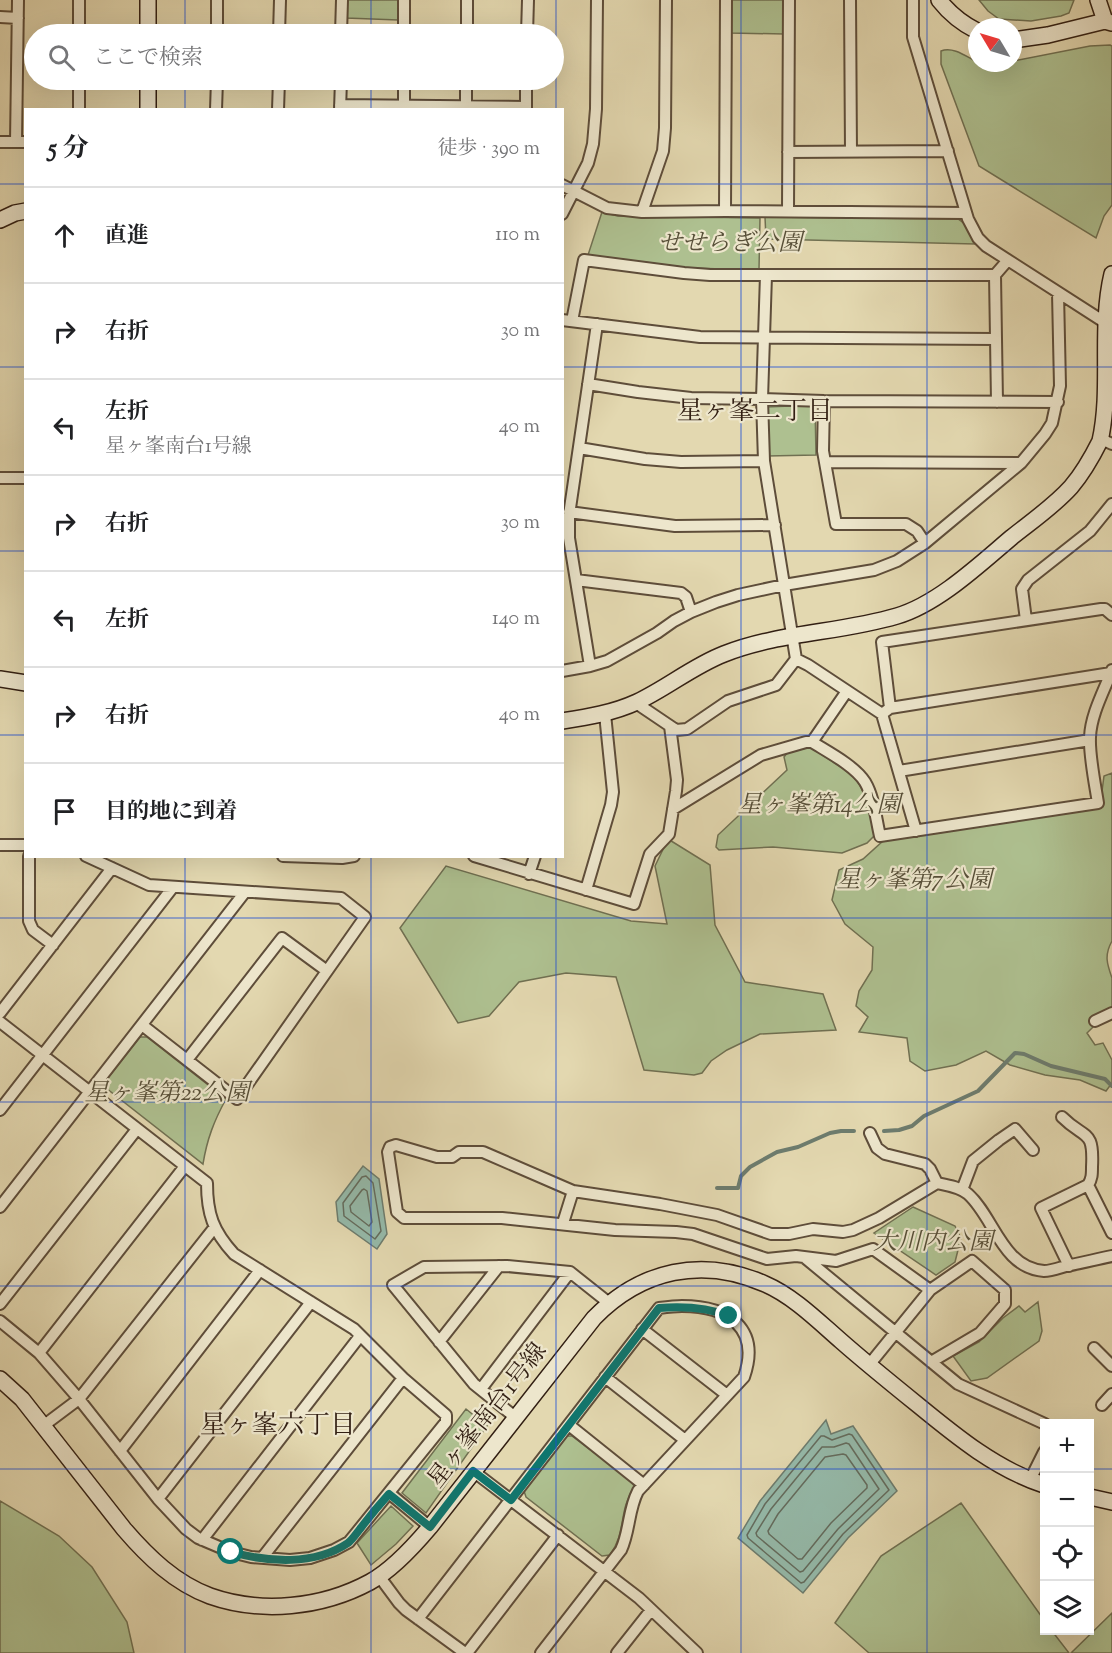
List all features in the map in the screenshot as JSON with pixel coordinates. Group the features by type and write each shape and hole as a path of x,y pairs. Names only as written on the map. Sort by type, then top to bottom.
{"street":[{"path":"0,142 21,142 18,0"},
{"path":"79,0 79,24"},
{"path":"148,0 148,24"},
{"path":"217,24 218,0"},
{"path":"279,24 280,0"},
{"path":"341,24 342,0"},
{"path":"404,0 404,24"},
{"path":"467,0 467,24"},
{"path":"527,24 528,0"},
{"path":"564,211 588,163 595,129 597,0"},
{"path":"642,212 663,151 666,0"},
{"path":"725,211 726,0"},
{"path":"788,212 789,0"},
{"path":"850,0 851,152"},
{"path":"914,0 913,37 966,213 978,238 986,246 1109,326"},
{"path":"939,0 949,13 968,26"},
{"path":"1022,39 1108,22 1098,0"},
{"path":"0,17 18,18"},
{"path":"79,90 79,108"},
{"path":"148,90 148,108"},
{"path":"216,108 217,90"},
{"path":"278,108 279,90"},
{"path":"341,90 340,107 526,108 526,90"},
{"path":"404,90 404,106"},
{"path":"466,90 466,107"},
{"path":"788,152 948,151"},
{"path":"564,186 607,208 642,212 966,213"},
{"path":"0,220 24,211"},
{"path":"995,275 684,273 584,260 567,320 700,337 996,339"},
{"path":"997,402 995,275 1008,260"},
{"path":"564,721 605,714 636,703 695,667 724,654 758,643 881,621 911,611 944,591 1059,499 1072,486 1106,441 1111,388 1109,292 1112,274"},
{"path":"636,703 676,730 687,729 728,701 776,685 795,659 764,460 762,399 766,275"},
{"path":"564,671 607,661 691,612 738,595 874,570 897,561 925,543 1021,464 1052,423 1060,386 1058,293"},
{"path":"590,666 569,538 569,512 597,324"},
{"path":"588,384 691,398 1058,402"},
{"path":"824,401 823,451 836,524 906,524 917,531 925,543"},
{"path":"579,448 645,459 681,462 764,460"},
{"path":"825,462 1021,464"},
{"path":"0,478 24,478"},
{"path":"1026,620 1022,589 1028,580 1090,531 1110,511"},
{"path":"569,512 675,526 775,525"},
{"path":"576,580 681,593 686,597 691,612"},
{"path":"916,831 899,771 886,711 882,642 1101,609 1106,609 1112,615"},
{"path":"795,659 847,691 886,711 1111,671"},
{"path":"673,809 761,755 806,742 812,742 855,770 864,781 869,791 880,837 1098,803 1090,740 1091,726 1111,671"},
{"path":"0,678 24,683"},
{"path":"812,742 847,691"},
{"path":"586,890 613,792 605,714"},
{"path":"480,858 634,904 650,854 669,834 676,780 669,726"},
{"path":"899,771 1090,740"},
{"path":"0,845 24,845"},
{"path":"29,858 29,921 33,930 53,945"},
{"path":"90,858 149,885 341,898 365,917 237,1099 142,1025"},
{"path":"529,874 534,858"},
{"path":"0,1013 112,868"},
{"path":"0,1110 172,887"},
{"path":"0,1207 245,892"},
{"path":"187,1060 282,938 327,971"},
{"path":"1095,1021 1112,1013"},
{"path":"0,1022 207,1183 208,1211 214,1228 234,1254 342,1321 446,1415 446,1422 349,1542 310,1558 290,1560 231,1552 202,1540 186,1529 158,1499 79,1399 39,1353 0,1321"},
{"path":"1062,1117 1091,1140 1093,1149 1091,1180 1088,1185 1041,1208 1068,1266"},
{"path":"0,1304 137,1128"},
{"path":"963,1190 973,1161 1015,1129 1034,1150"},
{"path":"870,1132 877,1148 885,1154 924,1164 930,1169 937,1183"},
{"path":"930,1290 873,1249 836,1261 796,1256 767,1259 693,1234 676,1232 615,1230 502,1218 404,1218 397,1212 388,1152 396,1145 436,1157 452,1157 459,1152 483,1152 573,1191 717,1215 771,1234 789,1234 813,1229 843,1232 853,1230 879,1218 937,1183 963,1190 968,1194 985,1213 1008,1252 1024,1264 1042,1271 1112,1256"},
{"path":"39,1353 184,1166"},
{"path":"1088,1185 1112,1233"},
{"path":"563,1223 573,1191"},
{"path":"43,1426 79,1399 214,1228"},
{"path":"803,1257 965,1387 1040,1422"},
{"path":"869,1365 930,1290 972,1261 1005,1290 1005,1304 980,1333 932,1362"},
{"path":"439,1342 499,1266"},
{"path":"515,1417 474,1384 393,1285 424,1267 499,1266 570,1272 609,1303"},
{"name":"星ヶ峯南台1号線","path":"0,1379 22,1399 140,1548 157,1564 210,1596 242,1603 284,1606 311,1603 334,1597 379,1576 409,1552 430,1527 594,1318 620,1295 649,1279 671,1273 710,1269 731,1272 765,1284 782,1293 807,1311 949,1431 976,1451 1037,1482"},
{"path":"120,1451 260,1270"},
{"path":"481,1389 570,1272"},
{"path":"158,1499 311,1302"},
{"path":"418,1619 659,1308 683,1306 714,1310 729,1316 739,1325 748,1346 749,1356 744,1377 638,1491 633,1500 627,1533 621,1550 541,1653"},
{"path":"642,1329 728,1395"},
{"path":"202,1540 360,1336"},
{"path":"1094,1348 1112,1366"},
{"path":"606,1377 685,1440"},
{"path":"262,1558 403,1378"},
{"path":"1102,1405 1112,1394"},
{"path":"569,1425 644,1485"},
{"path":"473,1471 639,1598 695,1652"},
{"path":"389,1494 430,1527"},
{"path":"1094,1498 1112,1502"},
{"path":"379,1576 399,1603 466,1653 558,1535"},
{"path":"617,1653 651,1610"}],"green space":[{"path":"346,0 398,0 398,20 346,18"},
{"path":"731,0 784,0 784,34 730,33"},
{"path":"979,0 1074,0 1069,13 1031,21 1022,20 1022,18 998,18"},
{"path":"1090,46 1112,46 1112,205 1104,216 1096,238 979,166 941,64 941,51 950,50 968,57 968,72 1022,72 1022,59"},
{"name":"せせらぎ公園","path":"602,212 618,216 760,218 759,270 689,268 588,255"},
{"path":"765,217 958,219 965,224 975,244 766,239"},
{"path":"815,405 816,455 767,456 766,407"},
{"name":"星ヶ峯第14公園","path":"810,747 843,769 859,784 867,802 875,835 867,843 842,853 773,847 719,850 716,847 718,835 787,770 784,757 787,753"},
{"name":"星ヶ峯第7公園","path":"1112,773 1112,941 1107,960 1112,978 1112,1008 1087,1033 1095,1045 1103,1043 1112,1060 1112,1083 1106,1091 1080,1080 1045,1075 1010,1065 986,1051 956,1065 925,1071 910,1061 907,1038 859,1032 868,1017 856,1006 859,991 872,970 873,947 845,924 832,900 839,870 863,859 883,841 1103,806 1104,776"},
{"path":"668,839 710,865 715,925 745,982 823,994 836,1030 760,1034 727,1050 711,1061 702,1073 694,1075 644,1070 616,977 566,973 519,982 489,1016 458,1023 400,928 446,866 631,921 667,924 655,866"},
{"name":"星ヶ峯第22公園","path":"140,1037 147,1037 226,1099 212,1130 203,1164 106,1088 104,1083"},
{"name":"大川内公園","path":"913,1207 955,1226 961,1238 955,1262 936,1275 874,1233"},
{"path":"1038,1302 1042,1331 1039,1341 987,1378 971,1381 953,1356 979,1342 1019,1306 1025,1312"},
{"path":"466,1409 487,1426 426,1513 402,1493"},
{"path":"565,1436 572,1436 633,1482 634,1488 626,1505 619,1538 610,1555 602,1556 526,1497 524,1491"},
{"path":"0,1501 59,1536 92,1567 127,1622 134,1653 0,1653"},
{"path":"961,1503 1040,1614 1040,1635 1055,1635 1069,1653 869,1653 835,1623 881,1556"},
{"path":"391,1506 413,1526 371,1565 357,1543"},
{"path":"1112,1613 1112,1653 1071,1653 1089,1635 1094,1635 1094,1631"}],"water":[{"path":"363,1166 379,1179 387,1234 377,1249 338,1221 336,1202"},
{"path":"826,1420 831,1434 853,1426 897,1491 848,1538 803,1593 738,1538 760,1501"}],"waterway":[{"path":"884,1131 912,1126 924,1116 978,1091 1015,1053 1024,1054 1051,1066 1105,1079 1112,1086"},
{"path":"717,1188 738,1188 741,1176 750,1167 777,1152 798,1147 830,1133 854,1131"}],"district":[{"name":"星ヶ峯二丁目","path":"755,412"},
{"name":"星ヶ峯六丁目","path":"278,1426"}],"route":[{"path":"231,1552 250,1557 290,1560 310,1558 334,1550 349,1542 389,1494 430,1527 473,1471 511,1500 659,1308 683,1306 714,1310 729,1316"}]}
